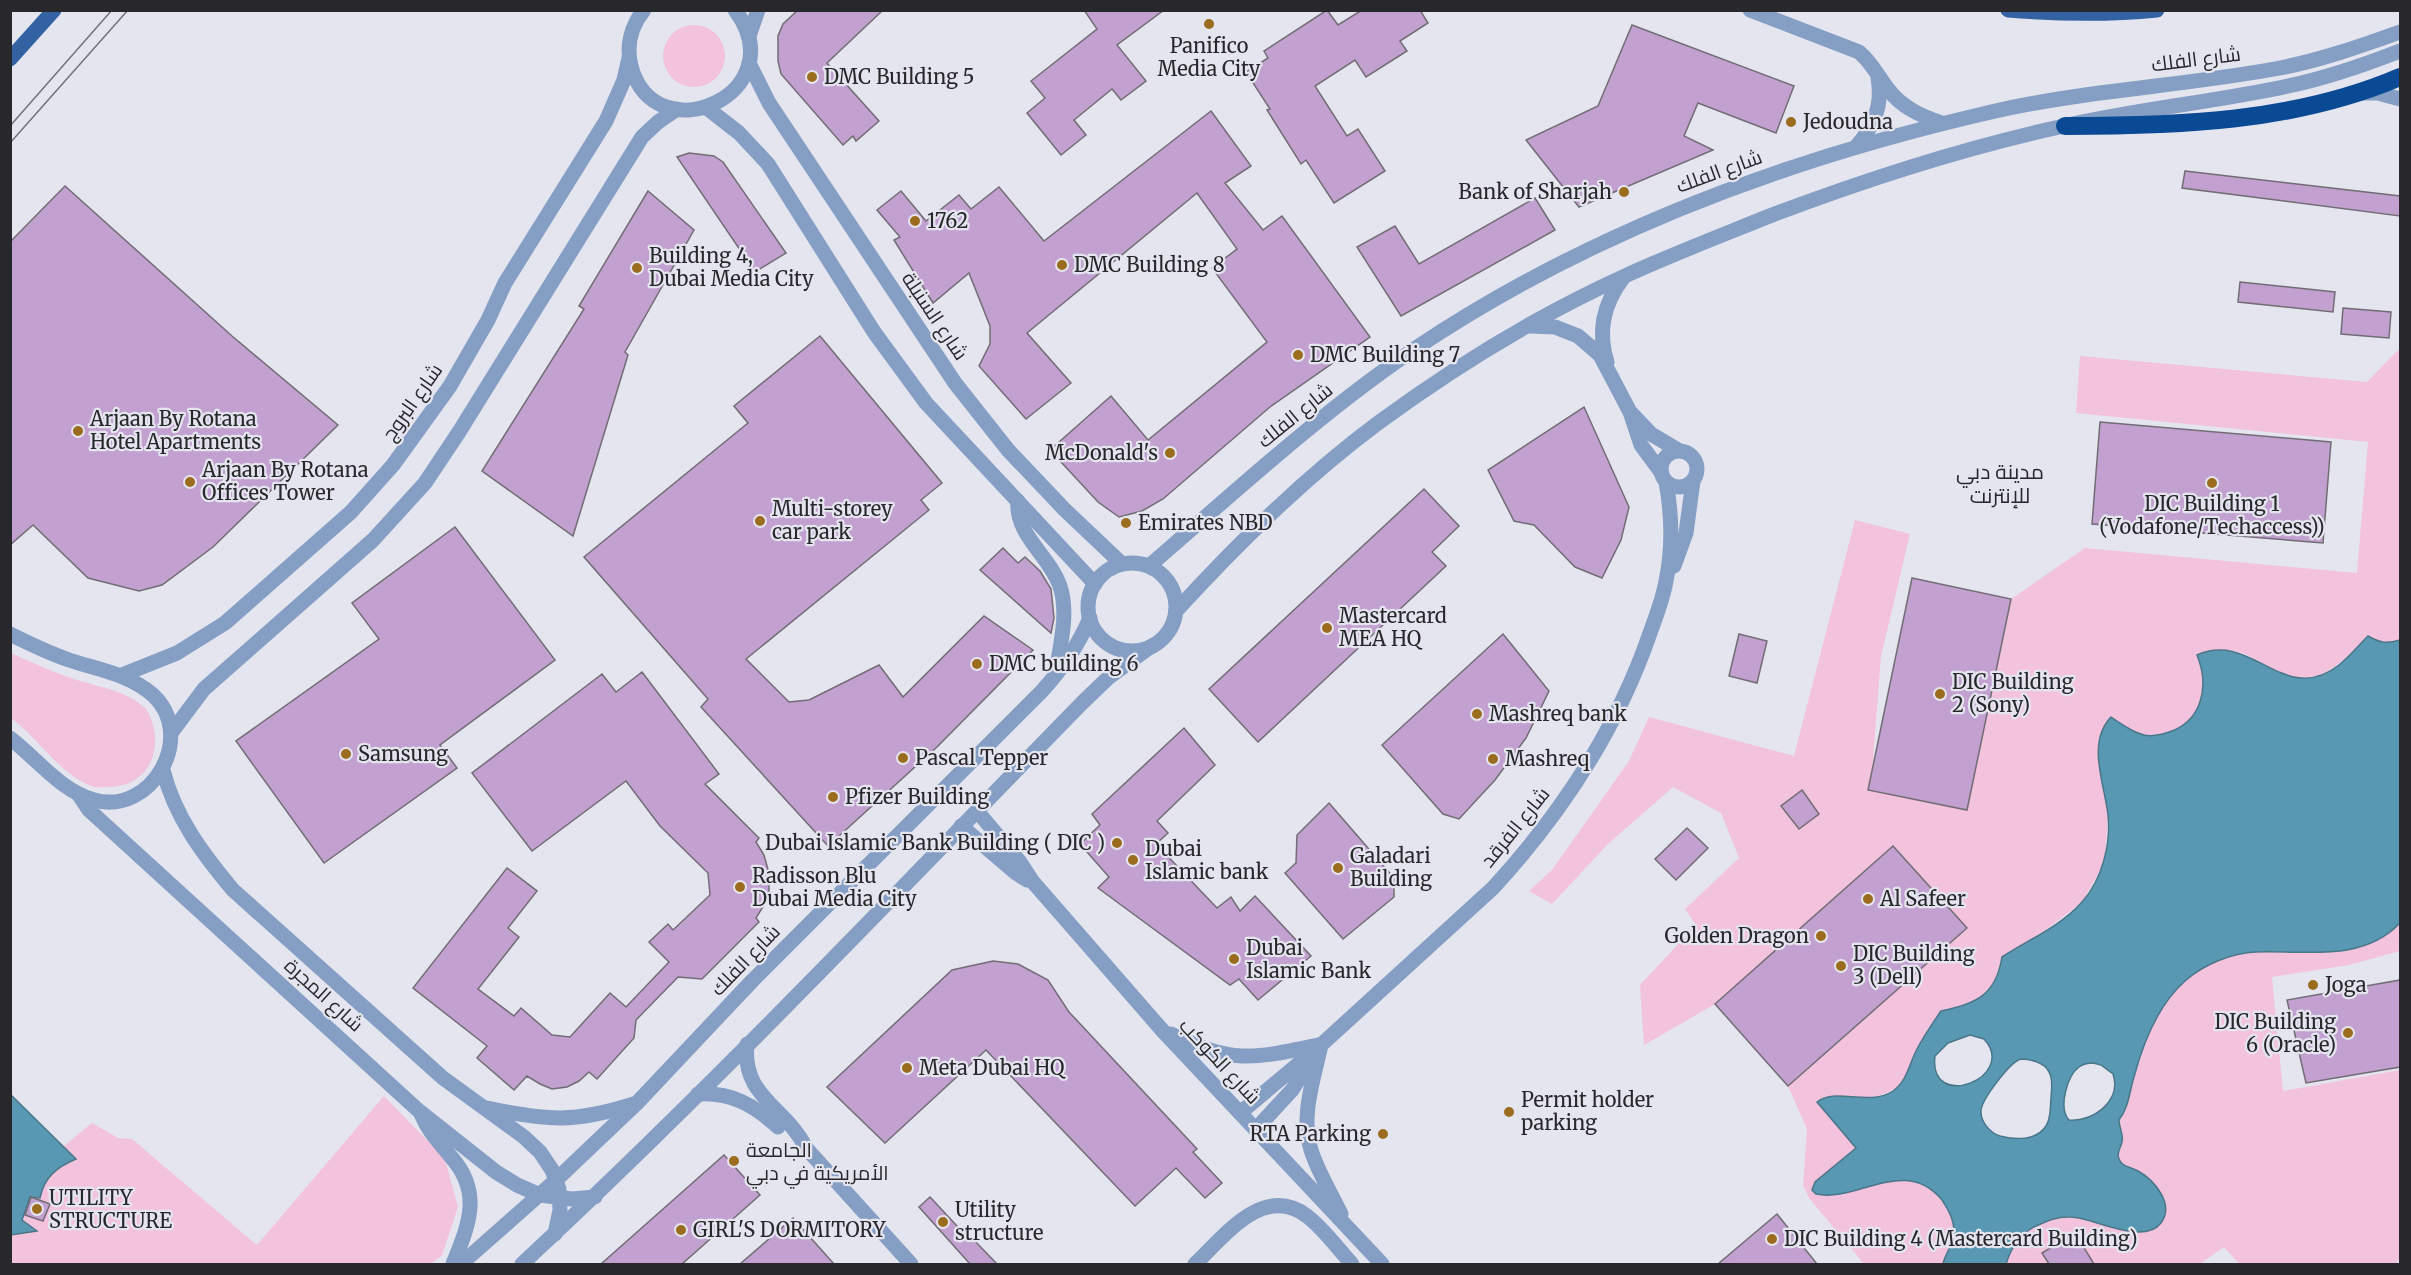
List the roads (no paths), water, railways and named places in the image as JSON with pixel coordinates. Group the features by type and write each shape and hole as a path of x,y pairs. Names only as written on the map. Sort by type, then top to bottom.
{"highway":[{"path":"2065,126 2139,126 2213,121 2286,111 2358,93 2400,77"}],"main road":[{"path":"10,59 54,10"},
{"path":"2008,10 2057,14 2118,14 2157,10"}],"street":[{"name":"شارع البروج","path":"122,675 177,653 225,623 351,512 393,465 450,386 488,320 505,283 606,121 624,80 629,58 630,38 637,19 644,10"},
{"path":"735,10 743,21 749,36"},
{"path":"629,58 633,73 645,91 663,104 677,110 692,111 707,108 726,98 740,83 749,63 749,36 758,10"},
{"path":"1750,10 1859,52 1869,61 1888,90 1903,105 1921,116 1942,123"},
{"name":"شارع الفلك","path":"1149,566 1300,435 1413,351 1474,312 1597,244 1671,211 1746,182 1856,147 1942,123 2076,96 2217,79 2284,67 2350,50 2400,32"},
{"name":"شارع الفلك","path":"1176,611 1222,560 1323,467 1377,424 1433,385 1530,326 1625,276 1710,240 1865,182 1974,149 2065,126 2290,86 2358,67 2400,51"},
{"name":"شارع السنبلة","path":"749,63 776,113 955,383 1008,450 1064,509 1122,564"},
{"path":"1856,147 1870,131 1878,112 1880,92 1877,72"},
{"path":"2358,93 2379,93 2400,99"},
{"path":"707,108 739,133 768,164 900,370 926,403 1095,584"},
{"path":"171,733 204,689 373,540 425,483 642,137 658,122 677,110"},
{"path":"1608,368 1602,338 1602,323 1614,290 1625,276"},
{"path":"1530,326 1555,327 1578,336 1595,350 1608,368 1630,412 1641,445 1664,477 1677,487 1683,487 1693,481 1697,474 1696,461 1688,453 1678,450 1651,434 1630,412"},
{"path":"1664,477 1661,466 1667,455 1678,450"},
{"name":"شارع الفرقد","path":"1664,477 1671,532 1666,582"},
{"name":"شارع الفرقد","path":"1240,1113 1321,1045 1486,895 1517,861 1585,770 1606,734 1644,649 1666,582 1686,533 1693,481"},
{"path":"1018,501 1017,511 1023,531 1052,567 1061,588 1064,610 1056,675"},
{"path":"522,1264 595,1197 698,1094 1095,690 1168,633 1176,611 1172,589 1167,580 1149,566 1122,564 1102,575 1095,584 1088,606 1090,618 1099,635 1115,647 1139,650 1150,647"},
{"name":"شارع الفلك","path":"461,1264 540,1195 637,1103 752,981 1056,675 1080,642 1090,618"},
{"path":"10,634 63,658 122,675 140,684 155,697 166,714 171,733 170,752 163,770 151,785 135,796 116,801 97,801 79,795 10,738"},
{"name":"شارع المجرة","path":"163,770 169,794 180,817 209,861 233,890 404,1046 479,1107 533,1144 547,1161 556,1180 560,1199 555,1234"},
{"name":"شارع المجرة","path":"79,795 89,810 164,880 419,1111 506,1179 540,1195 560,1199 595,1197"},
{"name":"شارع الكوكب","path":"977,811 1020,862 1033,882 1162,1030 1382,1264"},
{"name":"شارع الكوكب","path":"961,826 1016,873 1033,882"},
{"path":"1162,1030 1196,1046 1234,1057 1273,1055 1321,1045 1307,1117 1307,1133 1311,1150 1349,1230"},
{"path":"747,1044 746,1062 751,1079 769,1105 796,1131 807,1149 911,1264"},
{"name":"شارع الفرقد","path":"1256,1129 1292,1090 1321,1045"},
{"path":"698,1094 722,1095 747,1103 759,1110 794,1143 807,1149"},
{"path":"479,1107 520,1115 563,1119 592,1116 637,1103"},
{"path":"419,1111 429,1131 460,1168 470,1191 470,1216 453,1264"},
{"path":"1195,1264 1254,1211 1272,1205 1291,1207 1308,1216 1352,1264"}],"water":[{"path":"2368,636 2384,642 2400,640 2400,923 2385,936 2351,949 2332,952 2256,952 2228,957 2201,969 2185,981 2167,1001 2147,1038 2127,1105 2119,1120 2122,1140 2118,1152 2120,1162 2144,1175 2161,1193 2166,1208 2161,1223 2143,1232 2118,1229 2081,1218 2057,1218 2036,1226 2020,1237 2010,1252 2006,1264 1943,1264 1951,1246 1954,1225 1942,1200 1928,1187 1912,1181 1897,1181 1832,1195 1816,1194 1812,1190 1815,1182 1856,1148 1817,1102 1833,1096 1863,1098 1884,1095 1893,1091 1905,1078 1919,1046 1941,1011 1964,1005 1982,996 1995,980 2002,957 2074,911 2089,893 2104,861 2108,838 2108,815 2098,752 2104,727 2111,717 2131,730 2147,736 2166,733 2188,721 2200,702 2202,691 2203,679 2197,655 2217,650 2235,652 2284,674 2301,678 2319,676 2339,665","holes":["1970,1035 1984,1039 1992,1053 1990,1066 1982,1076 1970,1083 1957,1086 1945,1083 1937,1073 1935,1056 1948,1043","2025,1059 2041,1064 2051,1075 2052,1082 2048,1123 2042,1131 2025,1138 1996,1135 1987,1127 1981,1116 1985,1099 2016,1061","2084,1064 2101,1065 2113,1074 2115,1084 2113,1093 2109,1101 2096,1113 2078,1120 2069,1120 2064,1108 2065,1092 2075,1071"]},
{"path":"10,1094 76,1159 52,1174 40,1198 30,1197 22,1220 37,1231 11,1235"}],"tram line":[{"path":"10,126 112,10"},
{"path":"10,143 128,10"}],"place":[{"name":"Panifico Media City","path":"1209,24"},
{"name":"DMC Building 5","path":"812,77"},
{"name":"Jedoudna","path":"1791,122"},
{"name":"Bank of Sharjah","path":"1624,192"},
{"name":"1762","path":"915,221"},
{"name":"DMC Building 8","path":"1062,265"},
{"name":"Building 4, Dubai Media City","path":"637,268"},
{"name":"DMC Building 7","path":"1298,355"},
{"name":"Arjaan By Rotana Hotel Apartments","path":"78,431"},
{"name":"McDonald's","path":"1170,453"},
{"name":"Arjaan By Rotana Offices Tower","path":"190,482"},
{"name":"DIC Building 1 (Vodafone/Techaccess))","path":"2212,483"},
{"name":"Multi-storey car park","path":"760,521"},
{"name":"Emirates NBD","path":"1126,523"},
{"name":"Mastercard MEA HQ","path":"1327,628"},
{"name":"DMC building 6","path":"977,664"},
{"name":"DIC Building 2 (Sony)","path":"1940,694"},
{"name":"Mashreq bank","path":"1477,714"},
{"name":"Samsung","path":"346,754"},
{"name":"Pascal Tepper","path":"903,758"},
{"name":"Mashreq","path":"1493,759"},
{"name":"Pfizer Building","path":"833,797"},
{"name":"Dubai Islamic Bank Building ( DIC )","path":"1117,843"},
{"name":"Dubai Islamic bank","path":"1133,860"},
{"name":"Galadari Building","path":"1338,868"},
{"name":"Radisson Blu Dubai Media City","path":"740,887"},
{"name":"Al Safeer","path":"1868,899"},
{"name":"Golden Dragon","path":"1821,936"},
{"name":"Dubai Islamic Bank","path":"1234,959"},
{"name":"DIC Building 3 (Dell)","path":"1841,966"},
{"name":"Joga","path":"2313,985"},
{"name":"DIC Building 6 (Oracle)","path":"2348,1033"},
{"name":"Meta Dubai HQ","path":"907,1068"},
{"name":"Permit holder parking","path":"1509,1112"},
{"name":"RTA Parking","path":"1383,1134"},
{"name":"الجامعة الأمريكية في دبي","path":"734,1161"},
{"name":"UTILITY STRUCTURE","path":"37,1209"},
{"name":"Utility structure","path":"943,1222"},
{"name":"GIRL'S DORMITORY","path":"681,1230"},
{"name":"DIC Building 4 (Mastercard Building)","path":"1772,1239"}],"district":[{"name":"مدينة دبي للإنترنت","path":"2000,484"}]}
